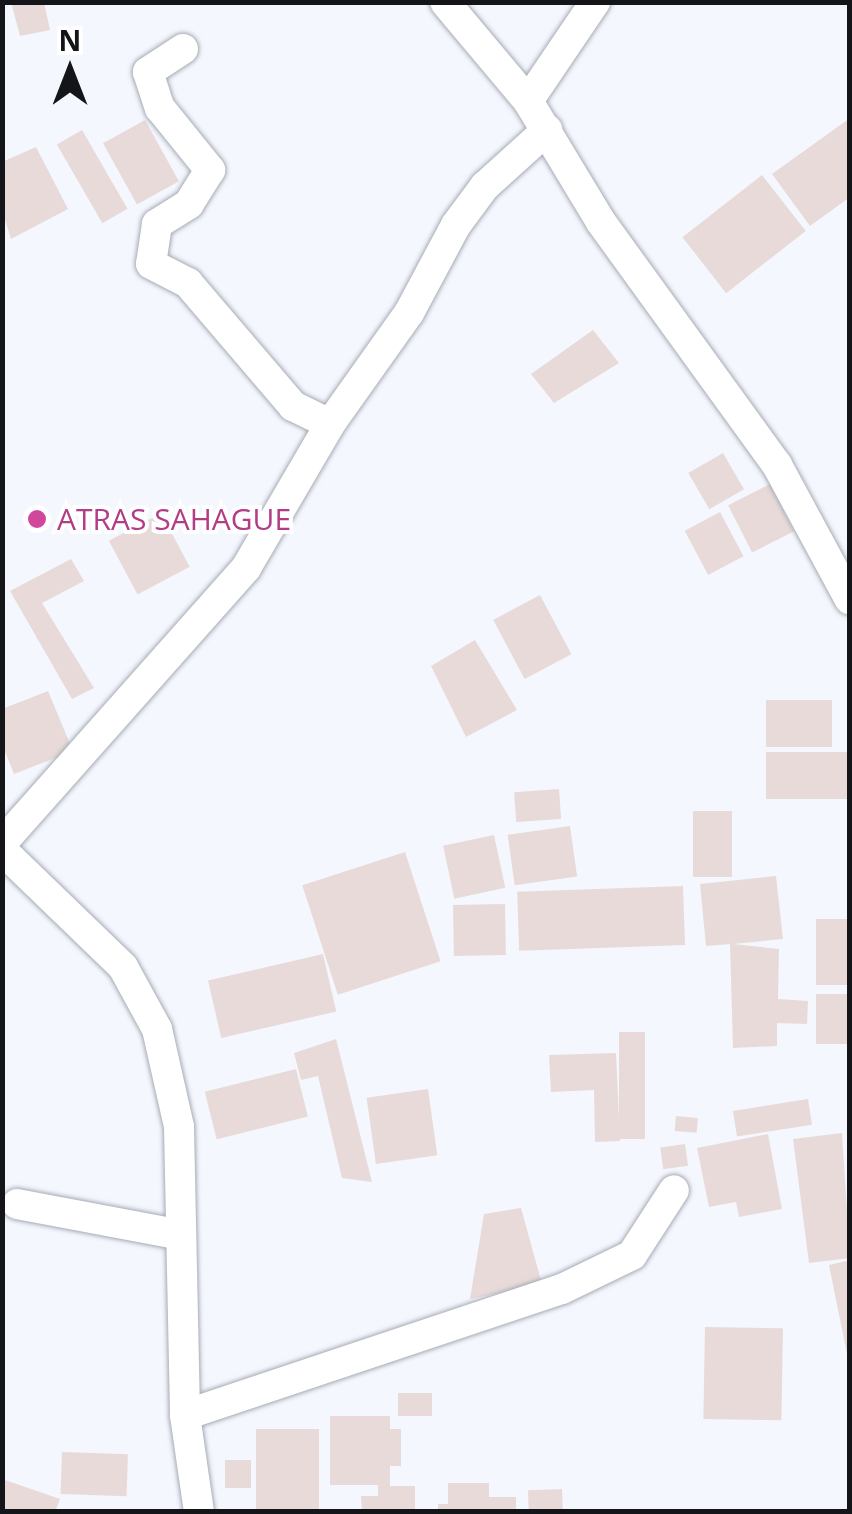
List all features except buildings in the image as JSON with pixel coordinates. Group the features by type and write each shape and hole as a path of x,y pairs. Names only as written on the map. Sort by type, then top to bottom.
{"street":[{"path":"445,2 528,101 601,222 778,465 850,600"},
{"path":"528,101 595,2"},
{"path":"183,49 148,72 160,108 210,170 189,204 157,224 150,264 188,283 293,406 330,424"},
{"path":"199,1512 185,1415 187,1316 176,1234 178,1127 156,1028 122,967 2,846 246,568 330,424 409,313 456,226 486,186 547,130"},
{"path":"185,1415 562,1288 632,1255 674,1190"},
{"path":"18,1204 176,1234"}],"place":[{"name":"ATRAS SAHAGUE","path":"37,519"}]}
